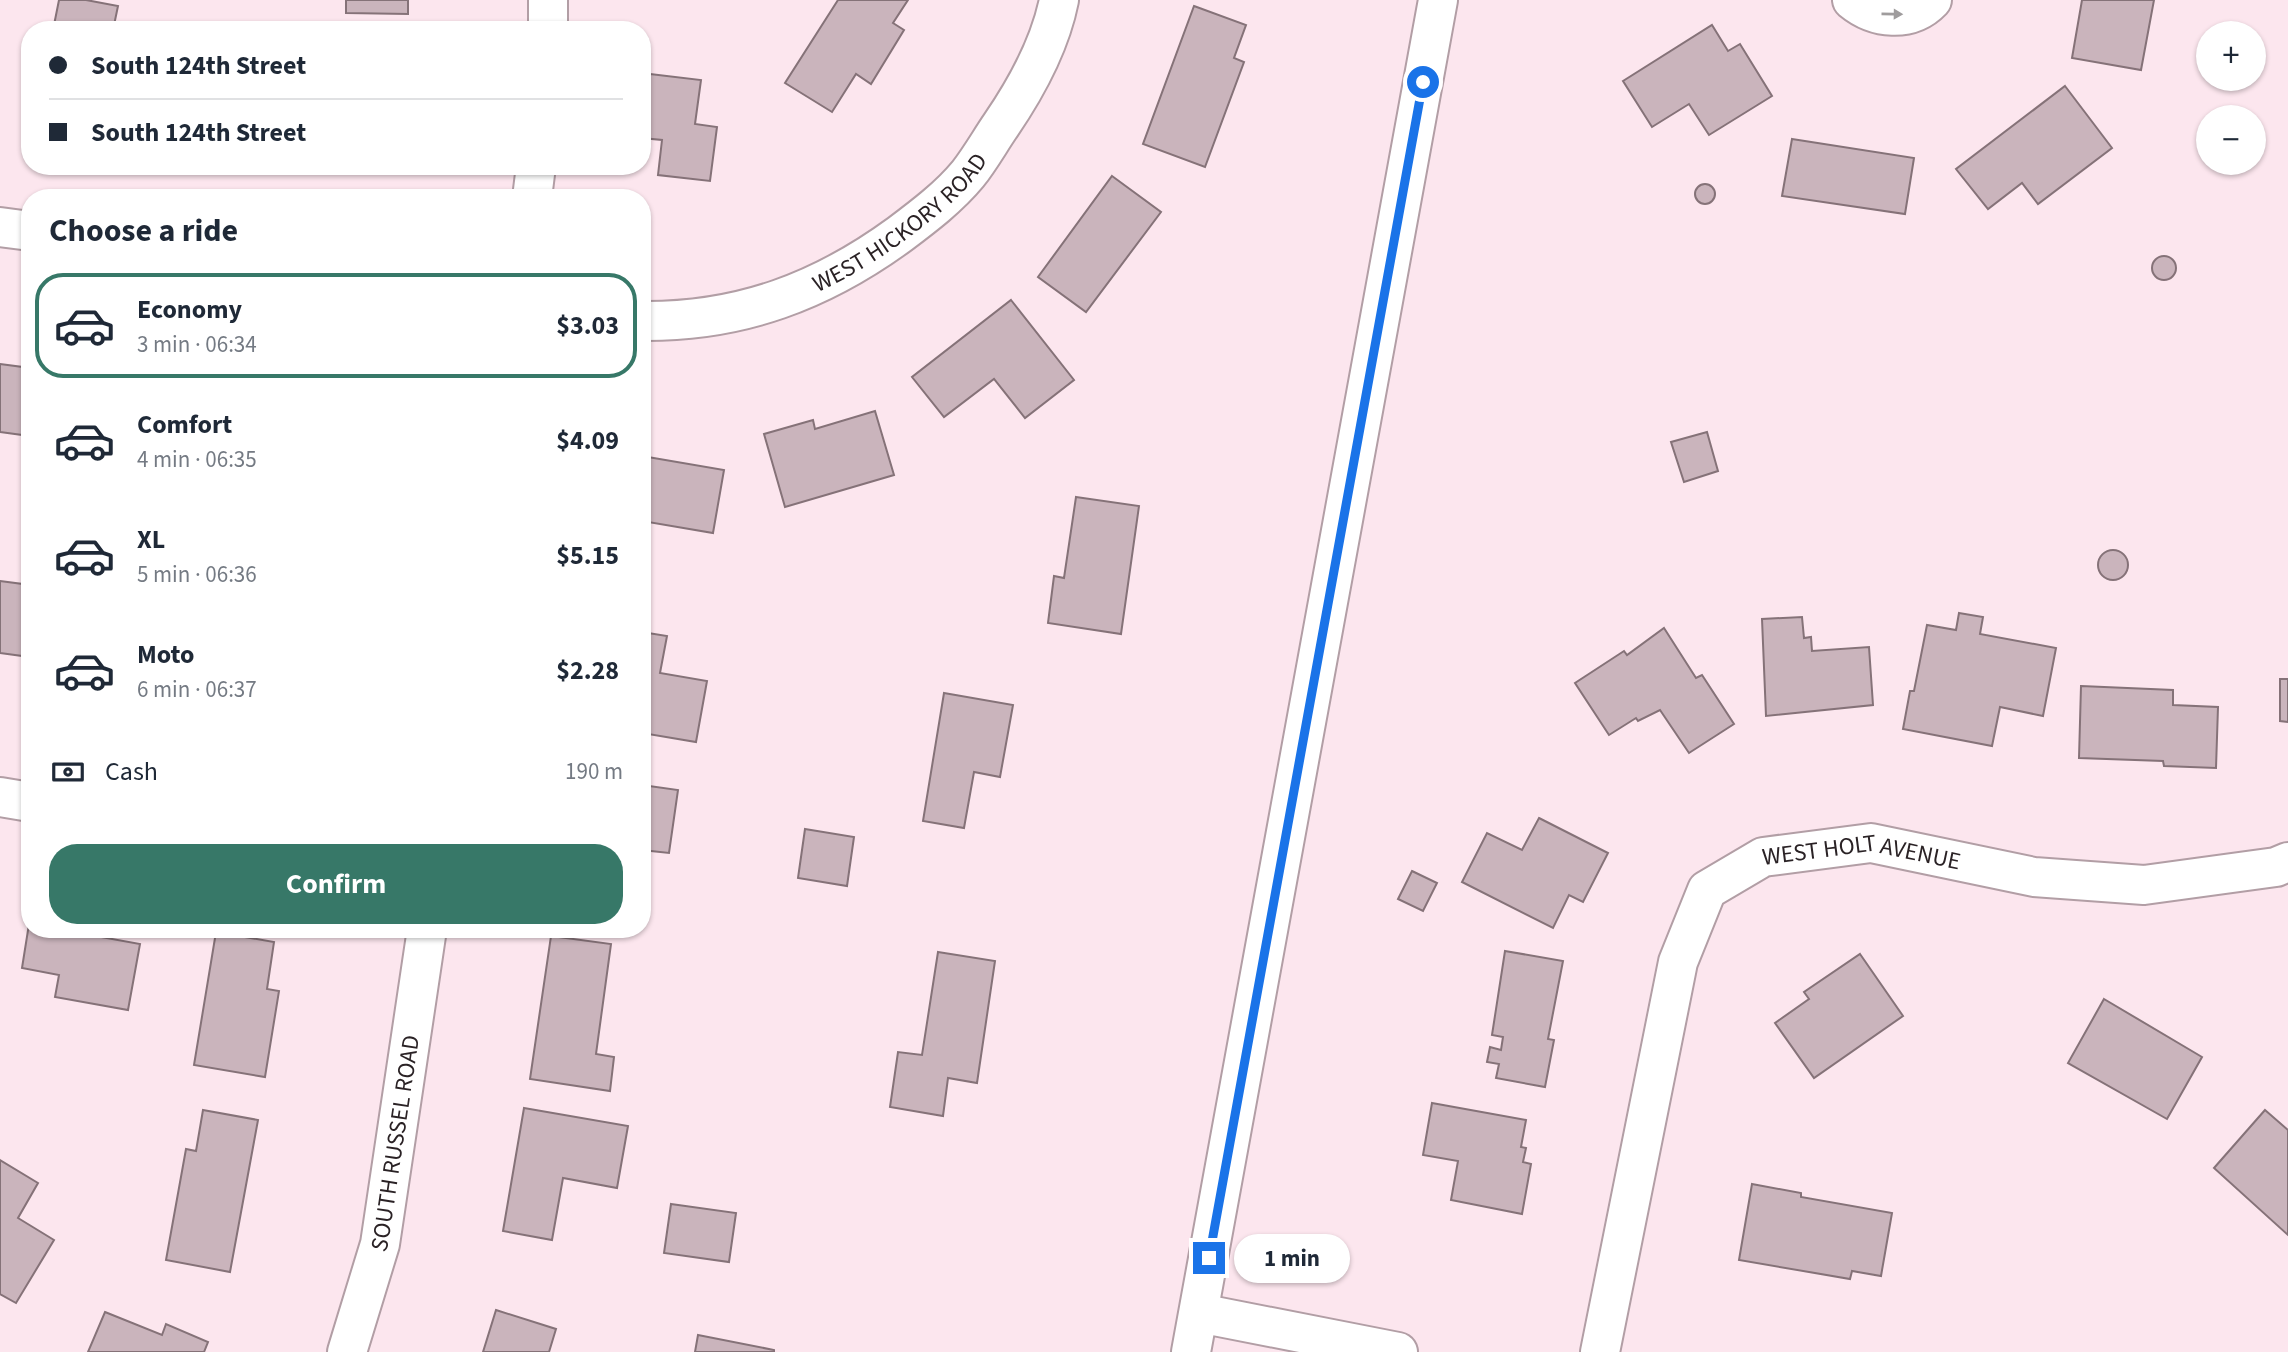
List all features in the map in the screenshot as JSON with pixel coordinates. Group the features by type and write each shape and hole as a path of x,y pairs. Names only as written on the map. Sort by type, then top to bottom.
{"street":[{"path":"548,0 548,21"},
{"name":"WEST HICKORY ROAD","path":"651,320 727,315 803,292 864,260 928,214 968,174 1010,113 1035,69 1056,19 1059,0"},
{"path":"1191,1352 1438,0"},
{"path":"1852,0 1872,12 1891,16 1912,13 1932,0"},
{"path":"0,227 21,230"},
{"path":"0,797 21,800"},
{"name":"WEST HOLT AVENUE","path":"1600,1352 1678,962 1707,890 1763,857 1871,843 2034,877 2144,885 2284,876"},
{"name":"SOUTH RUSSEL ROAD","path":"347,1352 371,1283 380,1244 426,938"},
{"path":"1199,1313 1398,1352"}],"building":[{"path":"59,0 86,0 118,6 115,21 55,21"},
{"path":"346,0 408,0 408,14 346,13"},
{"path":"838,0 908,0 893,23 904,30 871,84 856,74 832,112 785,83"},
{"path":"2082,0 2154,0 2141,70 2072,58"},
{"path":"1194,6 1246,25 1234,58 1244,62 1205,167 1143,144"},
{"path":"1712,25 1728,51 1740,44 1772,96 1709,135 1689,104 1652,127 1623,81"},
{"path":"651,74 701,80 695,124 717,127 710,181 658,175 662,140 651,139"},
{"path":"2065,86 2112,148 2038,204 2022,183 1988,209 1956,169"},
{"path":"1792,139 1914,158 1905,214 1782,196"},
{"path":"1112,176 1161,212 1086,312 1038,277"},
{"path":"1705,184 1712,187 1715,194 1712,201 1705,204 1698,201 1695,194 1698,187"},
{"path":"2164,256 2172,260 2176,268 2172,276 2164,280 2156,276 2152,268 2156,260"},
{"path":"1011,300 1074,380 1025,418 994,379 944,417 912,377"},
{"path":"0,364 21,367 21,435 0,432"},
{"path":"875,411 894,475 785,507 764,434 813,420 815,429"},
{"path":"1707,432 1718,471 1684,482 1671,442"},
{"path":"651,458 724,470 713,533 651,523"},
{"path":"1076,497 1139,506 1121,634 1048,623 1054,576 1064,578"},
{"path":"2113,550 2124,554 2128,565 2124,576 2113,580 2102,576 2098,565 2102,554"},
{"path":"0,581 21,584 21,656 0,653"},
{"path":"1959,613 1983,617 1980,634 2056,648 2043,716 2000,707 1992,746 1903,729 1910,691 1914,691 1927,625 1956,630"},
{"path":"1802,617 1804,638 1811,637 1812,651 1869,647 1873,705 1766,716 1762,619"},
{"path":"1664,628 1696,678 1702,675 1734,724 1689,753 1660,710 1638,721 1636,718 1609,735 1575,683 1624,651 1627,655"},
{"path":"651,633 667,636 660,673 707,681 696,742 651,734"},
{"path":"2280,679 2288,679 2288,722 2280,721"},
{"path":"2081,686 2173,690 2173,705 2218,707 2216,768 2164,766 2163,761 2079,758"},
{"path":"944,693 1013,705 1000,777 974,772 964,828 923,821"},
{"path":"651,786 678,790 669,853 651,851"},
{"path":"1539,818 1608,853 1583,902 1569,895 1553,928 1462,882 1487,833 1522,850"},
{"path":"805,829 854,837 847,886 798,878"},
{"path":"1412,871 1437,883 1423,911 1398,899"},
{"path":"27,938 107,938 140,944 128,1010 55,997 59,975 22,968"},
{"path":"215,938 251,938 274,942 267,989 279,991 265,1077 194,1065"},
{"path":"551,938 611,944 596,1054 614,1057 610,1091 530,1079"},
{"path":"1505,951 1563,961 1548,1039 1554,1040 1545,1087 1496,1078 1499,1064 1487,1062 1490,1047 1501,1050 1503,1037 1492,1035"},
{"path":"938,952 995,961 977,1083 948,1078 943,1116 890,1107 898,1052 922,1055"},
{"path":"1860,954 1903,1016 1814,1078 1775,1023 1809,999 1804,992"},
{"path":"2104,999 2202,1057 2167,1119 2068,1063"},
{"path":"1432,1103 1526,1120 1521,1147 1526,1148 1523,1162 1531,1164 1522,1214 1451,1200 1458,1161 1423,1155"},
{"path":"524,1108 628,1126 617,1188 563,1178 552,1240 503,1231"},
{"path":"203,1110 258,1120 230,1272 166,1260 186,1149 196,1151"},
{"path":"2265,1110 2288,1130 2288,1235 2214,1168"},
{"path":"0,1160 38,1183 18,1218 54,1240 16,1303 0,1294"},
{"path":"1752,1184 1801,1193 1801,1197 1892,1213 1881,1276 1852,1271 1850,1279 1739,1260"},
{"path":"671,1204 736,1213 729,1262 664,1253"},
{"path":"496,1310 556,1329 549,1352 483,1352"},
{"path":"105,1312 162,1335 166,1324 208,1342 204,1352 88,1352"},
{"path":"698,1335 774,1350 774,1352 695,1352"}],"route":[{"path":"1209,1258 1423,82"}]}
